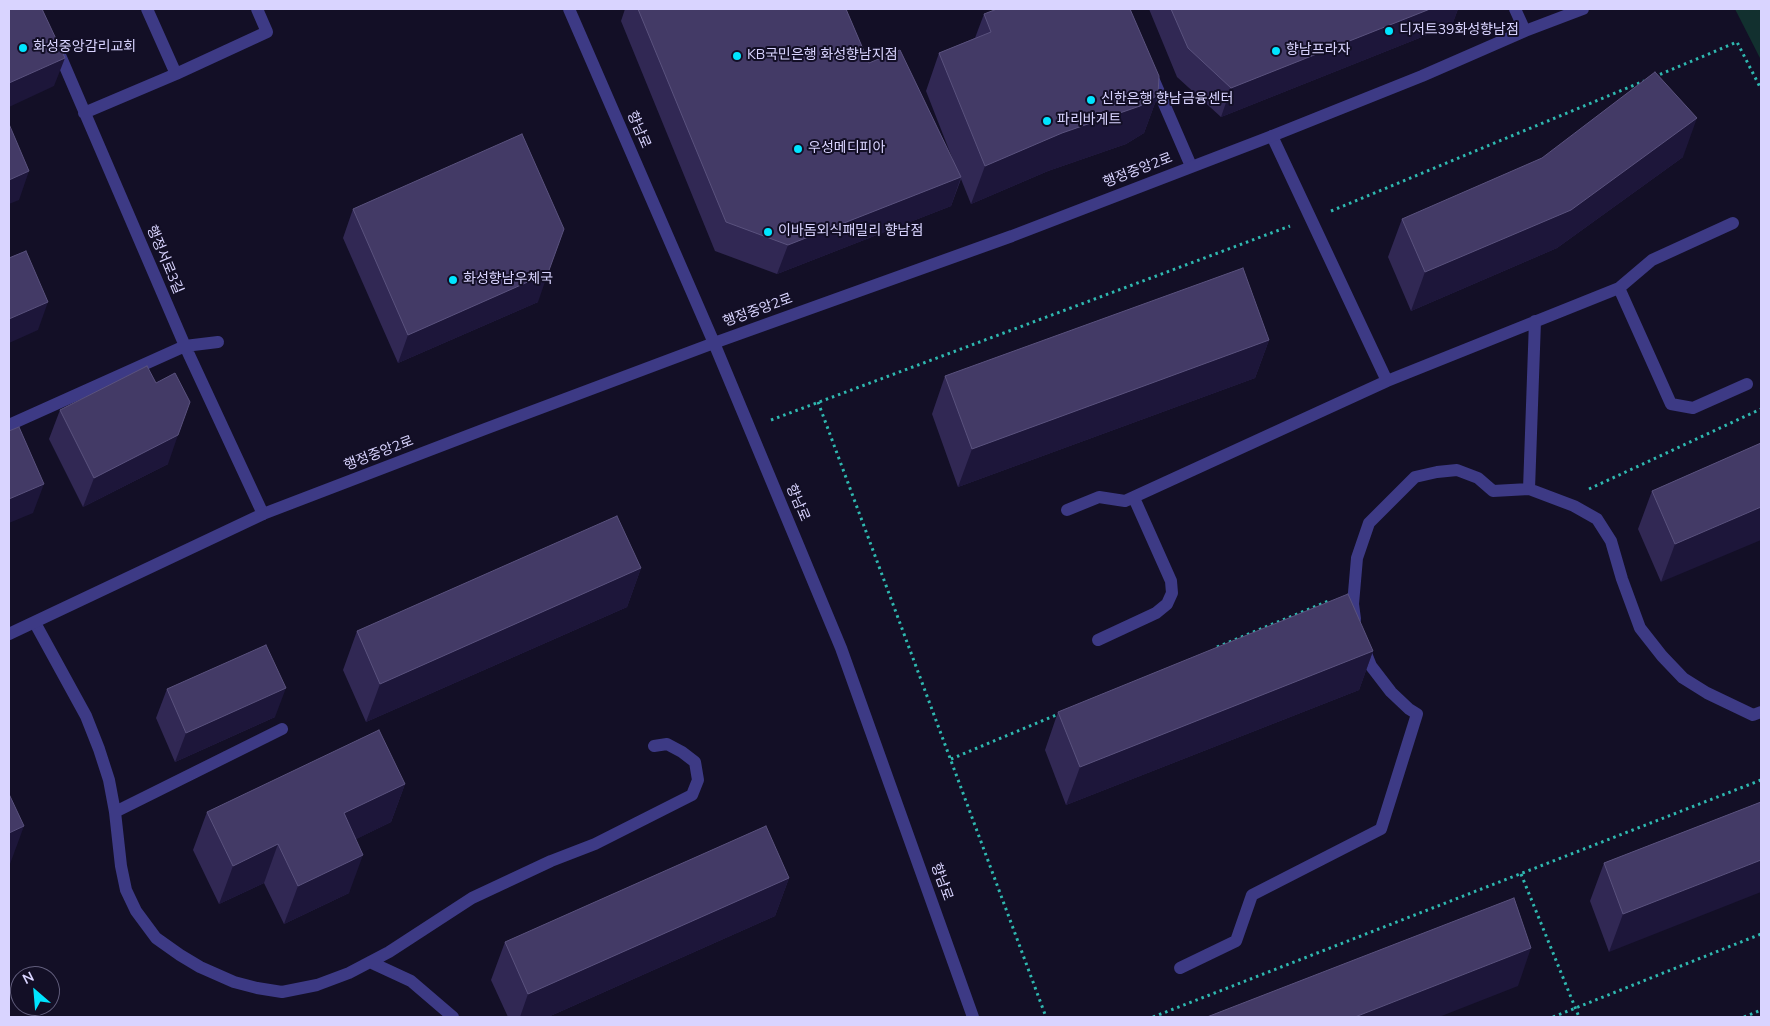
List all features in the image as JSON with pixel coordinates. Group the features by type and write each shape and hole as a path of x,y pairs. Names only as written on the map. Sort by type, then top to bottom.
{"street":[{"path":"148,9 176,74"},
{"path":"84,113 176,74 267,32 257,9"},
{"name":"향남로","path":"569,9 714,343 841,648 973,1017"},
{"path":"1515,9 1525,31"},
{"name":"행정중앙2로","path":"9,634 263,514 714,343 1012,236 1272,136 1422,76 1525,31 1583,9"},
{"name":"행정서로3길","path":"51,35 185,346 263,514"},
{"path":"1146,61 1191,166"},
{"path":"1272,136 1387,382"},
{"path":"1067,510 1099,497 1125,501 1134,498 1387,382 1619,288 1652,260 1733,223"},
{"path":"1619,288 1671,404 1693,408 1747,384"},
{"path":"1529,489 1535,321"},
{"path":"9,425 185,346 218,342"},
{"path":"1180,968 1236,941 1252,895 1381,829 1417,714 1391,692 1371,666 1358,632 1353,604 1357,558 1369,523 1415,477 1457,470 1478,478 1494,491 1529,489 1574,506 1597,519 1611,541 1640,628 1662,656 1683,678 1707,693 1753,715 1761,712"},
{"path":"1098,640 1156,613 1167,604 1172,593 1172,582 1134,498"},
{"path":"34,622 86,716 109,780 115,812 121,866 126,890 136,911 156,938 180,955 200,967 234,982 258,988 282,992 317,985 348,973 389,952 472,898 551,860 595,844 692,795 698,780 695,762 667,744 654,746"},
{"path":"115,812 282,729"},
{"path":"370,962 412,981 453,1017"}],"path":[{"path":"749,428 1311,219 1737,42 1761,89"},
{"path":"818,402 1046,1017"},
{"path":"1562,502 1761,409"},
{"path":"1217,647 1354,590"},
{"path":"951,759 1070,709"},
{"path":"1153,1017 1761,780"},
{"path":"1521,874 1579,1017"},
{"path":"1553,1017 1761,934"},
{"path":"1744,1017 1761,1010"}],"green space":[{"path":"1735,9 1761,9 1761,60"}],"building":[{"path":"9,9 42,9 65,58 9,83"},
{"name":"우성메디피아","path":"638,9 846,9 869,63 900,50 961,177 788,245 726,222"},
{"path":"997,9 1130,9 1159,76 1158,95 1140,106 1062,133 985,166 939,53 991,32 984,14"},
{"path":"1171,9 1430,9 1231,88 1188,48"},
{"path":"1655,72 1697,118 1571,210 1425,272 1402,219 1542,158"},
{"path":"9,124 29,171 9,180"},
{"name":"화성향남우체국","path":"522,134 564,229 548,273 408,335 353,209"},
{"path":"26,251 48,302 9,319 9,258"},
{"path":"1243,268 1269,340 972,449 945,376"},
{"path":"147,366 156,383 175,373 190,402 178,435 94,478 60,410"},
{"path":"19,427 44,484 9,499 9,431"},
{"path":"1761,443 1761,507 1675,544 1652,491"},
{"path":"617,516 641,568 380,684 357,631"},
{"path":"1348,594 1373,651 1080,767 1058,712"},
{"path":"266,645 286,688 186,733 167,689"},
{"path":"379,730 405,784 344,813 363,855 298,886 278,844 233,866 207,812"},
{"path":"9,794 24,826 9,833"},
{"path":"1761,802 1761,860 1623,914 1604,863"},
{"path":"766,826 789,878 528,994 505,942"},
{"path":"1514,898 1531,948 1355,1017 1207,1017"}],"place":[{"name":"디저트39화성향남점","path":"1389,31"},
{"name":"화성중앙감리교회","path":"23,48"},
{"name":"향남프라자","path":"1276,51"},
{"name":"KB국민은행 화성향남지점","path":"737,56"},
{"name":"신한은행 향남금융센터","path":"1091,100"},
{"name":"파리바게트","path":"1047,121"},
{"name":"우성메디피아","path":"798,149"},
{"name":"이바돔외식패밀리 향남점","path":"768,232"},
{"name":"화성향남우체국","path":"453,280"}]}
